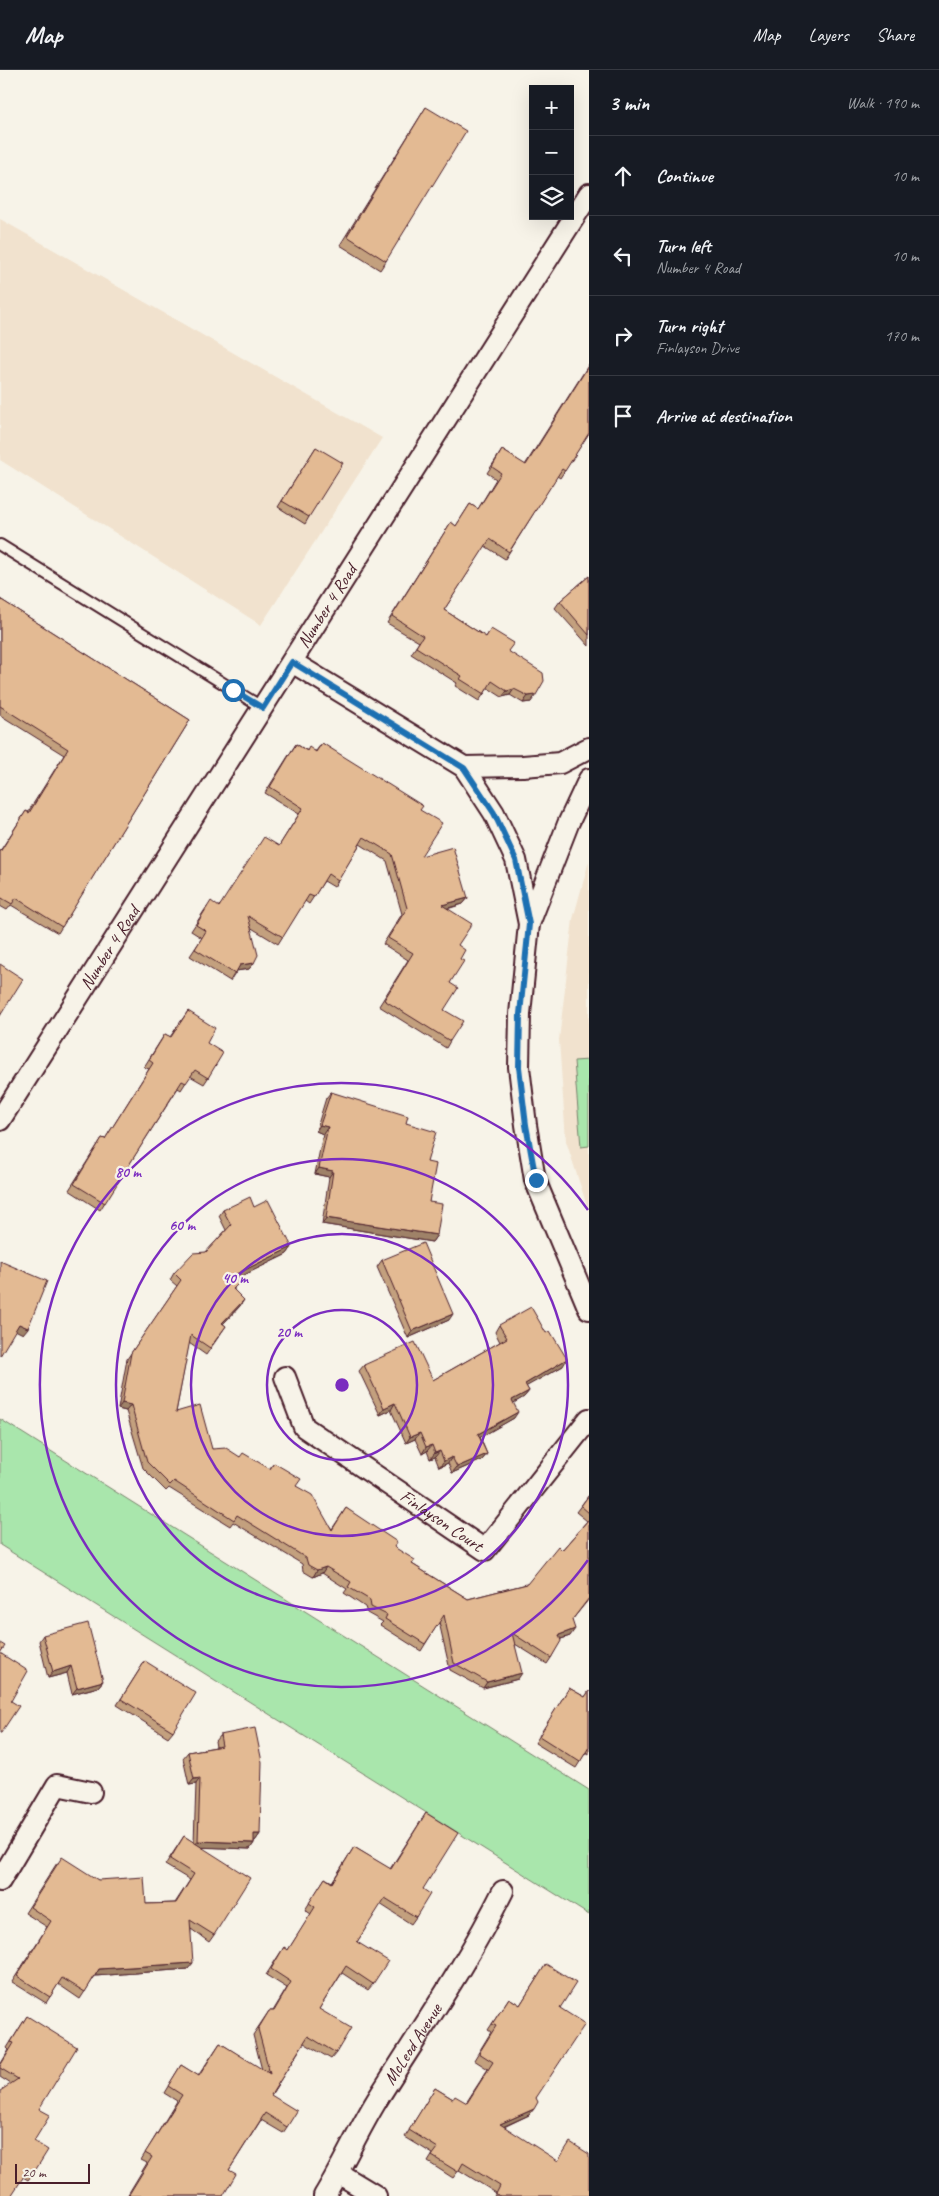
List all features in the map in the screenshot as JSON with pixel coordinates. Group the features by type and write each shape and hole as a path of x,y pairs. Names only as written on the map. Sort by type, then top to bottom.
{"street":[{"name":"Number 4 Road","path":"0,1120 589,194"},
{"path":"292,662 464,768 494,813 516,860 529,924"},
{"path":"464,768 560,763 589,748"},
{"path":"589,778 568,824 529,924 524,970 519,1067 526,1125 536,1180 589,1309"},
{"name":"Finlayson Court","path":"285,1377 304,1427 485,1550 589,1418"},
{"path":"0,1881 57,1785 91,1792"},
{"name":"McLeod Avenue","path":"324,2196 375,2102 486,1926 503,1891"},
{"path":"338,2173 376,2196"}],"lane":[{"path":"0,546 263,708"}],"shaded area":[{"path":"0,219 382,438 261,625 0,460"},
{"path":"589,861 589,1212 566,1141 559,1040 573,919"}],"green space":[{"path":"589,1060 589,1146 581,1147 574,1061"},
{"path":"0,1419 589,1790 589,1915 0,1545"}],"building":[{"path":"426,107 466,131 386,261 347,236"},
{"path":"589,365 589,433 565,471 562,469 509,552 490,539 444,610 486,637 491,629 514,643 508,651 543,673 544,681 536,695 528,696 514,689 507,691 492,681 484,694 460,679 462,676 416,647 423,636 392,616 451,522 456,526 470,504 478,509 501,473 492,467 502,450 526,465"},
{"path":"316,447 343,463 309,517 282,501"},
{"path":"589,576 589,635 560,601"},
{"path":"0,599 190,720 62,927 16,898 12,904 0,897 0,852 26,811 29,813 68,749 0,706"},
{"path":"322,743 423,806 420,810 442,823 421,856 453,847 468,898 442,905 472,924 458,945 465,950 460,959 464,961 450,983 458,988 444,1010 463,1021 450,1041 384,1000 413,953 388,938 407,908 392,854 364,837 338,881 328,874 314,897 309,895 283,937 248,916 258,955 254,963 240,965 235,974 195,949 206,931 196,925 211,901 219,907 264,837 279,846 303,808 270,787 296,744 307,751 309,747 316,752"},
{"path":"0,964 23,979 0,1016"},
{"path":"188,1011 215,1028 207,1043 223,1053 208,1078 195,1070 186,1083 182,1081 105,1203 74,1184 102,1138 105,1139 153,1063 149,1060 165,1034 171,1037"},
{"path":"331,1092 408,1116 406,1123 436,1132 427,1162 436,1164 429,1202 442,1204 437,1235 326,1218 333,1171 319,1168 328,1127 320,1125"},
{"path":"250,1197 254,1207 268,1200 292,1247 232,1276 239,1283 233,1289 244,1300 222,1323 226,1326 210,1348 191,1335 176,1412 200,1405 212,1449 226,1448 240,1457 243,1453 270,1469 274,1463 301,1479 296,1486 312,1495 332,1530 346,1508 397,1542 394,1547 415,1560 412,1564 468,1599 527,1584 558,1546 562,1550 589,1519 589,1598 572,1620 575,1629 559,1635 561,1641 551,1658 512,1633 522,1673 487,1682 454,1663 444,1615 425,1644 385,1619 387,1615 371,1607 370,1600 348,1587 351,1582 326,1567 317,1570 308,1565 306,1558 237,1515 234,1520 174,1481 170,1485 147,1462 131,1405 122,1403 131,1353 181,1280 174,1273 193,1253 206,1252 231,1225 223,1210"},
{"path":"423,1243 453,1314 412,1331 382,1260"},
{"path":"0,1261 47,1281 28,1328 19,1324 0,1356"},
{"path":"531,1307 546,1333 550,1331 567,1359 525,1384 529,1391 512,1400 518,1412 478,1434 487,1454 457,1467 452,1457 444,1461 440,1451 435,1453 432,1445 426,1447 420,1433 410,1437 395,1403 384,1408 364,1365 415,1342 433,1380 507,1338 499,1325"},
{"path":"589,1495 589,1513 581,1506"},
{"path":"88,1623 103,1681 77,1688 71,1666 53,1672 43,1635"},
{"path":"0,1643 5,1646 0,1653"},
{"path":"0,1653 28,1671 11,1701 19,1706 1,1733 0,1733"},
{"path":"145,1661 196,1693 173,1731 121,1699"},
{"path":"569,1688 585,1697 589,1691 589,1747 580,1762 539,1736"},
{"path":"255,1728 262,1762 260,1834 254,1834 254,1843 198,1841 200,1778 194,1779 188,1752 222,1746 220,1735"},
{"path":"426,1813 458,1833 423,1889 430,1894 416,1917 385,1898 357,1942 388,1961 373,1984 346,1966 319,2009 351,2028 336,2053 308,2036 271,2095 297,2111 287,2127 265,2113 229,2170 236,2174 223,2196 128,2196 152,2157 145,2153 182,2095 168,2086 181,2065 199,2076 220,2043 270,2074 258,2029 269,2011 274,2011 291,1982 271,1969 284,1947 288,1950 315,1907 309,1903 325,1878 332,1883 354,1847 391,1869"},
{"path":"184,1836 250,1878 214,1935 190,1920 193,1963 99,1969 85,1992 62,1978 50,1997 17,1976 51,1921 30,1907 62,1857 98,1880 144,1877 146,1904 176,1903 194,1874 170,1859"},
{"path":"546,1964 576,1983 560,2008 585,2024 536,2098 538,2102 534,2109 500,2124 558,2161 570,2142 589,2154 589,2196 500,2196 496,2194 500,2186 463,2163 458,2172 432,2156 438,2148 409,2130 435,2088 453,2099 455,2096 467,2103 493,2062 479,2053 496,2026 492,2024 509,1998 520,2005"},
{"path":"27,2016 77,2047 39,2109 50,2115 34,2141 48,2150 33,2174 28,2170 11,2196 0,2196 0,2091 18,2079 0,2068 0,2066 14,2043 11,2042"}],"route":[{"path":"233,690 263,708 292,662 464,768 494,813 516,860 529,924 520,1014 519,1067 526,1125 536,1180"}]}
